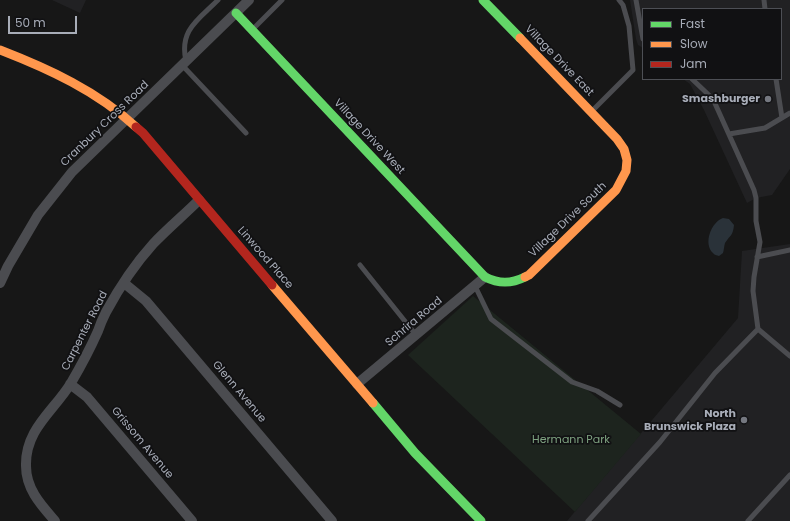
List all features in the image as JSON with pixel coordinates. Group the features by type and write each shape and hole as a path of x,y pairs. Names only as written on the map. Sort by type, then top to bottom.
{"street":[{"name":"Cranbury Cross Road","path":"0,283 8,266 38,215 72,172 249,0"},
{"name":"Village Drive East","path":"483,0 617,139"},
{"name":"Village Drive West","path":"236,12 485,277"},
{"name":"Linwood Place","path":"1,51 46,69 77,85 127,118 143,133 415,453 481,521"},
{"name":"Village Drive South","path":"485,277 494,282 515,282 528,275 616,190 626,171 627,160 624,149 617,139"},
{"name":"Carpenter Road","path":"55,521 32,492 27,478 27,450 32,435 70,384 85,359 106,312 124,283 152,244 199,200"},
{"name":"Schrira Road","path":"357,384 485,277"},
{"name":"Glenn Avenue","path":"124,283 146,301 332,521"},
{"name":"Grissom Avenue","path":"70,384 87,397 192,521"}],"lane":[{"path":"218,0 189,28 184,50 184,63 246,133"},
{"path":"252,29 282,0"},
{"path":"591,112 633,70 629,26 623,5 619,0"},
{"path":"636,0 642,33"},
{"path":"693,80 712,99 729,134 756,198 756,221 760,242 753,291 758,329 790,356"},
{"path":"776,80 782,118"},
{"path":"729,134 765,128 790,113"},
{"path":"757,257 790,250"},
{"path":"360,264 416,336"},
{"path":"475,286 491,319 572,382 597,391 620,405"},
{"path":"588,521 660,442 716,373 758,329"},
{"path":"748,521 790,475"}],"shaded area":[{"path":"52,0 86,0 80,13"},
{"path":"630,0 790,0 790,169 772,195 756,198 747,203 704,110 690,84 684,80 782,80 782,8 642,8 642,47 638,45"},
{"path":"723,218 729,219 734,225 734,229 725,243 723,253 719,256 714,254 710,249 709,239 712,228 719,220"},
{"name":"North Brunswick Plaza","path":"790,244 790,521 567,521 738,318 742,251"}],"green space":[{"name":"Hermann Park","path":"473,296 641,434 575,512 408,355"}],"traffic: fast":[{"path":"483,0 520,38"},
{"path":"236,13 485,277 500,282 510,282 525,277"},
{"path":"373,403 415,453 481,521"}],"traffic: slow":[{"path":"520,38 617,139 624,149 627,160 626,171 616,190 529,275 525,277"},
{"path":"0,50 72,82 105,102 136,127"},
{"path":"272,285 373,403"}],"traffic: jam":[{"path":"136,127 143,133 272,285"}],"place":[{"name":"Smashburger","path":"768,99"},
{"name":"North Brunswick Plaza","path":"744,420"}]}
